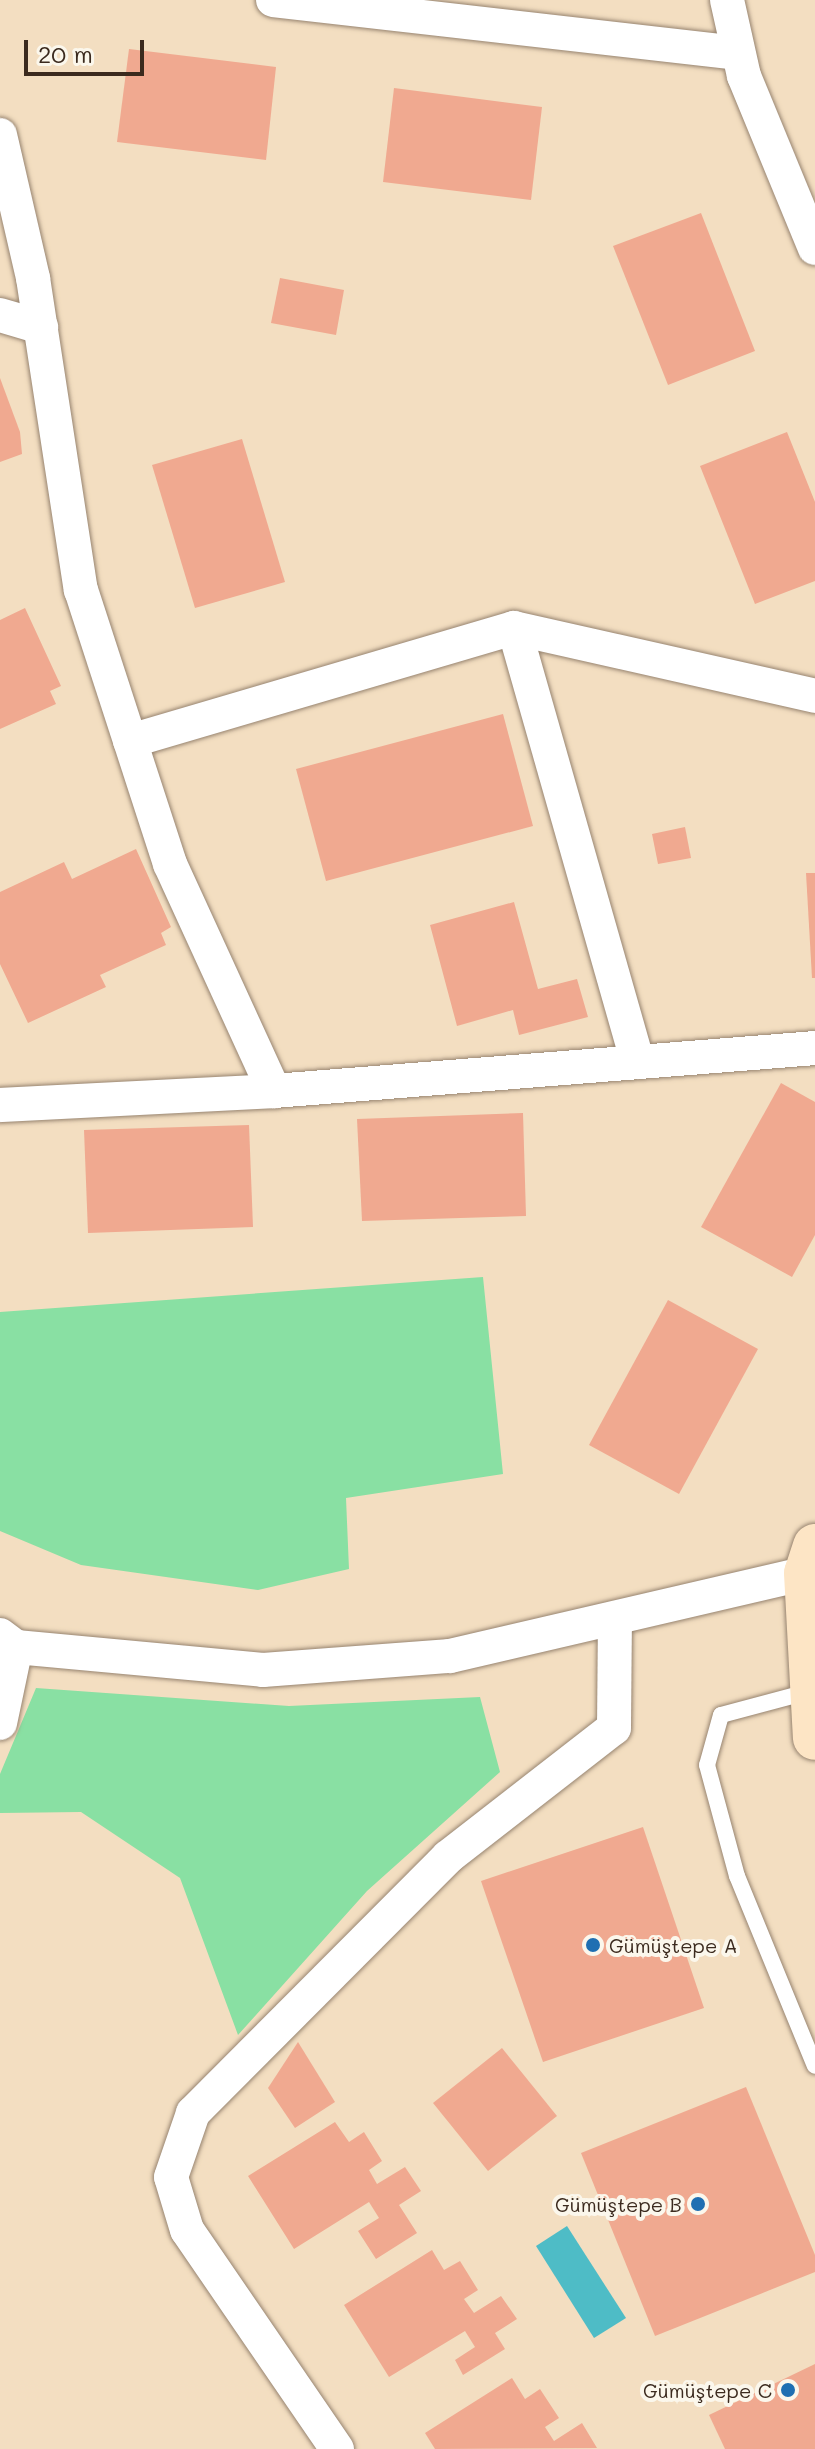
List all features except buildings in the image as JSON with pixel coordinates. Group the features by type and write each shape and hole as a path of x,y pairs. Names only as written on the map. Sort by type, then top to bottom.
{"main road":[{"path":"810,1560 811,1691 815,1738"}],"street":[{"path":"273,0 737,53"},
{"path":"727,0 737,53 815,248"},
{"path":"0,135 41,327 81,590 170,864 274,1091"},
{"path":"0,315 41,327"},
{"path":"130,741 514,628 815,696"},
{"path":"514,628 638,1062"},
{"path":"0,1105 274,1091 815,1048"},
{"path":"0,1723 8,1641 263,1670 450,1656 615,1621 810,1560"},
{"path":"337,2449 187,2230 171,2177 193,2113 448,1857 614,1728 615,1621"}],"lane":[{"path":"811,1691 721,1715 707,1765 737,1876 815,2066"}],"green space":[{"path":"483,1277 503,1474 346,1498 349,1569 258,1590 81,1565 0,1531 0,1312"},
{"path":"36,1688 289,1706 480,1697 500,1772 367,1891 238,2035 180,1878 81,1812 0,1813 0,1774"}],"water":[{"path":"567,2226 626,2318 594,2338 536,2246"}],"place":[{"name":"Gümüştepe A","path":"593,1945"},
{"name":"Gümüştepe B","path":"698,2204"},
{"name":"Gümüştepe C","path":"788,2390"}]}
